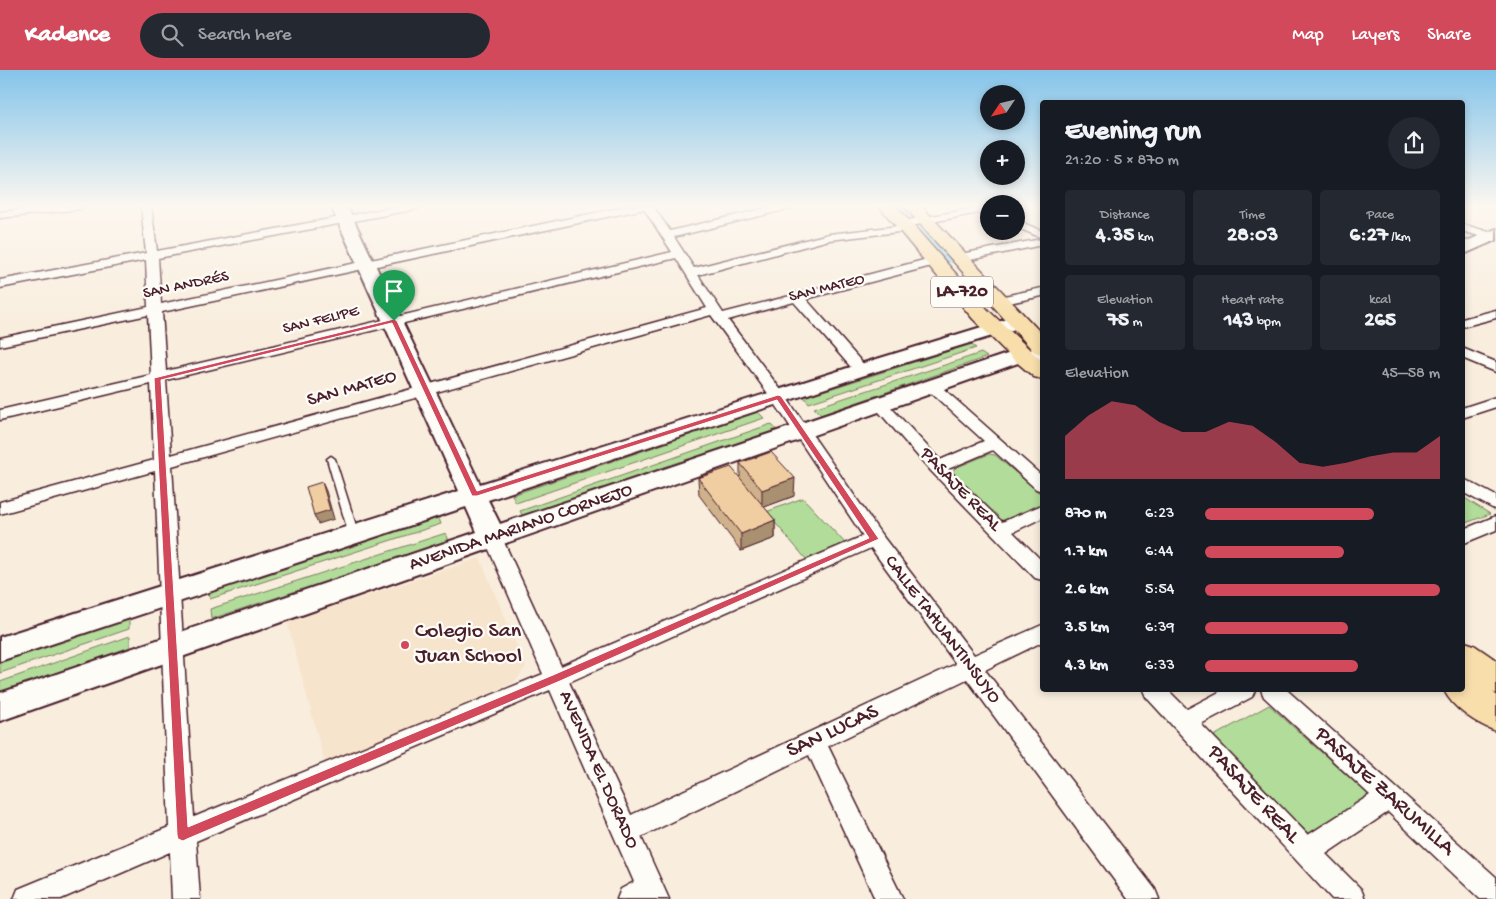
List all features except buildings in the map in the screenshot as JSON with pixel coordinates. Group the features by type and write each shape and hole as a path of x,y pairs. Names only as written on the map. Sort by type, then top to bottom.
{"main road":[{"name":"LA-720","path":"926,245 935,261 1006,325 1034,357"},
{"name":"LA-720","path":"943,245 960,258 1000,301 1006,325"},
{"path":"1465,656 1496,679"},
{"path":"1465,692 1496,716"}],"street":[{"path":"151,245 186,899"},
{"path":"0,284 199,245"},
{"name":"AVENIDA EL DORADO","path":"357,245 474,494 556,678 624,831 646,895"},
{"name":"SAN ANDRÉS","path":"0,342 463,245"},
{"name":"CALLE TAHUANTINSUYO","path":"673,245 717,314 778,397 874,539 1145,899"},
{"path":"691,273 800,245"},
{"path":"960,258 1028,245"},
{"name":"SAN FELIPE","path":"0,415 678,254"},
{"name":"SAN MATEO","path":"0,508 425,389 717,314 935,261"},
{"path":"1000,301 1040,292"},
{"path":"796,296 861,370"},
{"path":"1465,322 1496,314"},
{"path":"0,649 354,535 474,494 1006,325"},
{"path":"1465,353 1496,368"},
{"name":"AVENIDA MARIANO CORNEJO","path":"0,707 932,386 1034,357"},
{"path":"932,386 1040,483"},
{"path":"1465,412 1496,402"},
{"name":"PASAJE REAL","path":"880,404 937,467 1040,571"},
{"path":"937,467 994,443"},
{"path":"1465,486 1496,504"},
{"path":"1000,530 1040,512"},
{"path":"1465,537 1496,522"},
{"path":"28,899 556,678 874,539"},
{"name":"SAN LUCAS","path":"624,831 1040,634"},
{"name":"PASAJE REAL","path":"1156,692 1351,899"},
{"path":"1184,722 1240,692"},
{"name":"PASAJE ZARUMILLA","path":"1274,692 1496,895"},
{"path":"814,741 889,899"},
{"path":"1306,852 1389,797"}],"lane":[{"path":"331,459 354,535"}],"shaded area":[{"name":"Colegio San Juan School","path":"480,558 526,667 514,683 325,764 287,622"}],"green space":[{"path":"971,344 976,348 809,403 804,397"},
{"path":"981,353 987,357 821,415 814,408"},
{"path":"758,412 764,418 516,503 512,495"},
{"path":"771,424 777,430 524,519 520,511"},
{"path":"989,454 995,455 1040,493 1040,509 1007,523 1002,523 952,473 955,468"},
{"path":"803,498 845,543 806,559 766,512"},
{"path":"1465,498 1490,514 1465,523"},
{"path":"438,516 441,524 210,599 209,590"},
{"path":"446,533 449,541 211,619 210,609"},
{"path":"129,618 129,629 0,673 0,661"},
{"path":"130,636 130,647 0,693 0,682"},
{"path":"1269,705 1372,798 1311,836 1212,737"}],"waterway":[{"path":"938,245 952,260"}],"place":[{"name":"Colegio San Juan School","path":"405,645"}],"route":[{"path":"394,321 474,494 778,397 874,539 556,678 183,835 158,378 394,321"}]}
